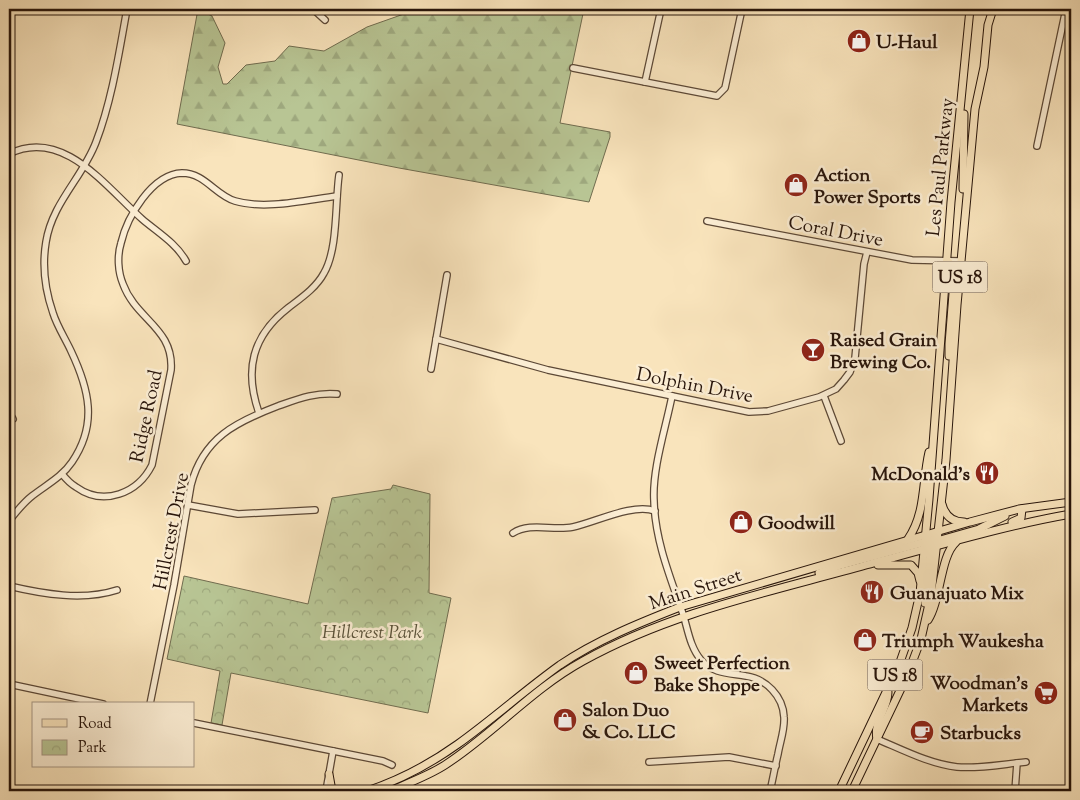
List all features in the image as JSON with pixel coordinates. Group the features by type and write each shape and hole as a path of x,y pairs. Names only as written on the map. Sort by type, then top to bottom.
{"main road":[{"name":"Les Paul Parkway","path":"839,791 900,665 910,635 930,543 938,532 976,101 984,67 988,25 993,9"},
{"name":"Les Paul Parkway","path":"851,791 908,676 931,595 930,543 934,428 951,202 970,10"},
{"path":"965,69 963,198 966,208"},
{"path":"947,261 955,268 949,344 951,386"},
{"path":"908,540 922,506 934,428"},
{"path":"942,500 945,512 950,518 957,521 970,522"},
{"name":"Main Street","path":"390,791 433,772 468,748 529,697 582,662 628,638 684,616 796,583 865,566 930,543 938,532 970,522 1018,510 1071,502"},
{"path":"796,583 841,565 979,529 1018,510"},
{"path":"1018,510 1026,516 1038,520"},
{"path":"981,534 992,528 1020,519 1022,516 1018,510"},
{"name":"Main Street","path":"367,791 390,783 428,764 463,741 560,665 586,649 627,629 680,607 908,540 930,543 961,540 1038,520 1071,514"},
{"path":"924,625 933,611 950,549 961,540"},
{"path":"865,566 910,565 918,572 920,587"},
{"path":"602,651 608,644 626,635 627,629"},
{"path":"877,739 876,728 888,702 888,690"},
{"path":"476,730 482,737"},
{"path":"851,791 852,784 870,748 866,735"},
{"path":"463,741 468,748"},
{"path":"428,764 433,772"},
{"path":"329,774 332,791"}],"street":[{"path":"9,520 28,500 62,474 71,464 81,446 87,425 89,405 83,379 49,302 44,258 50,225 58,206 91,155 102,126 128,9"},
{"path":"313,9 326,20"},
{"path":"646,82 661,9"},
{"path":"573,68 712,96 722,93 729,74 742,9"},
{"path":"1037,146 1066,9"},
{"path":"9,154 21,149 41,147 66,154 104,181 134,212 172,244 186,261"},
{"name":"Ridge Road","path":"62,474 76,487 86,493 98,496 113,496 128,491 139,484 149,470 154,457 172,361 170,350 164,337 127,295 121,277 119,255 125,229 134,212 160,180 182,173 202,178 225,197 246,204 264,205 337,196"},
{"path":"259,413 251,375 258,345 274,319 315,285 324,273 332,246 340,175"},
{"name":"Coral Drive","path":"707,220 912,260 961,261"},
{"name":"Dolphin Drive","path":"436,339 548,370 749,412 758,412 824,396 836,389 844,380 855,358 867,252"},
{"path":"431,369 447,275"},
{"name":"Hillcrest Drive","path":"150,702 173,594 194,474 205,452 232,426 259,413 309,395 326,392 337,394"},
{"path":"672,396 654,484 658,536 671,584 684,616 690,642 698,657 706,665 723,674 755,678 768,686 778,697 784,712 784,724 770,791"},
{"path":"824,396 840,441"},
{"path":"9,412 13,418"},
{"path":"188,505 238,514 315,510"},
{"path":"513,533 523,528 551,529 571,527 648,508 655,511"},
{"path":"9,586 49,594 72,595 100,594 117,590"},
{"path":"9,684 94,702"},
{"path":"195,722 384,761 392,765"},
{"path":"877,739 928,760 946,765 963,767 1026,762"},
{"path":"326,791 334,751"},
{"path":"648,762 729,757 776,766"},
{"path":"1015,791 1017,763"}],"green space":[{"path":"198,9 212,16 225,43 218,67 223,84 227,84 246,65 275,61 289,46 324,51 367,27 418,9 584,9 560,123 610,132 589,202 399,168 177,124"},
{"name":"Hillcrest Park","path":"393,485 430,494 429,593 451,598 428,713 231,673 222,725 211,723 220,671 167,659 184,576 308,604 332,498 391,489"}],"place":[{"name":"U-Haul","path":"859,41"},
{"name":"Action Power Sports","path":"796,185"},
{"name":"Raised Grain Brewing Co.","path":"813,350"},
{"name":"McDonald's","path":"987,473"},
{"name":"Goodwill","path":"741,522"},
{"name":"Guanajuato Mix","path":"872,592"},
{"name":"Triumph Waukesha","path":"865,640"},
{"name":"Sweet Perfection Bake Shoppe","path":"636,673"},
{"name":"Woodman's Markets","path":"1046,693"},
{"name":"Salon Duo & Co. LLC","path":"565,720"},
{"name":"Starbucks","path":"922,732"}]}
